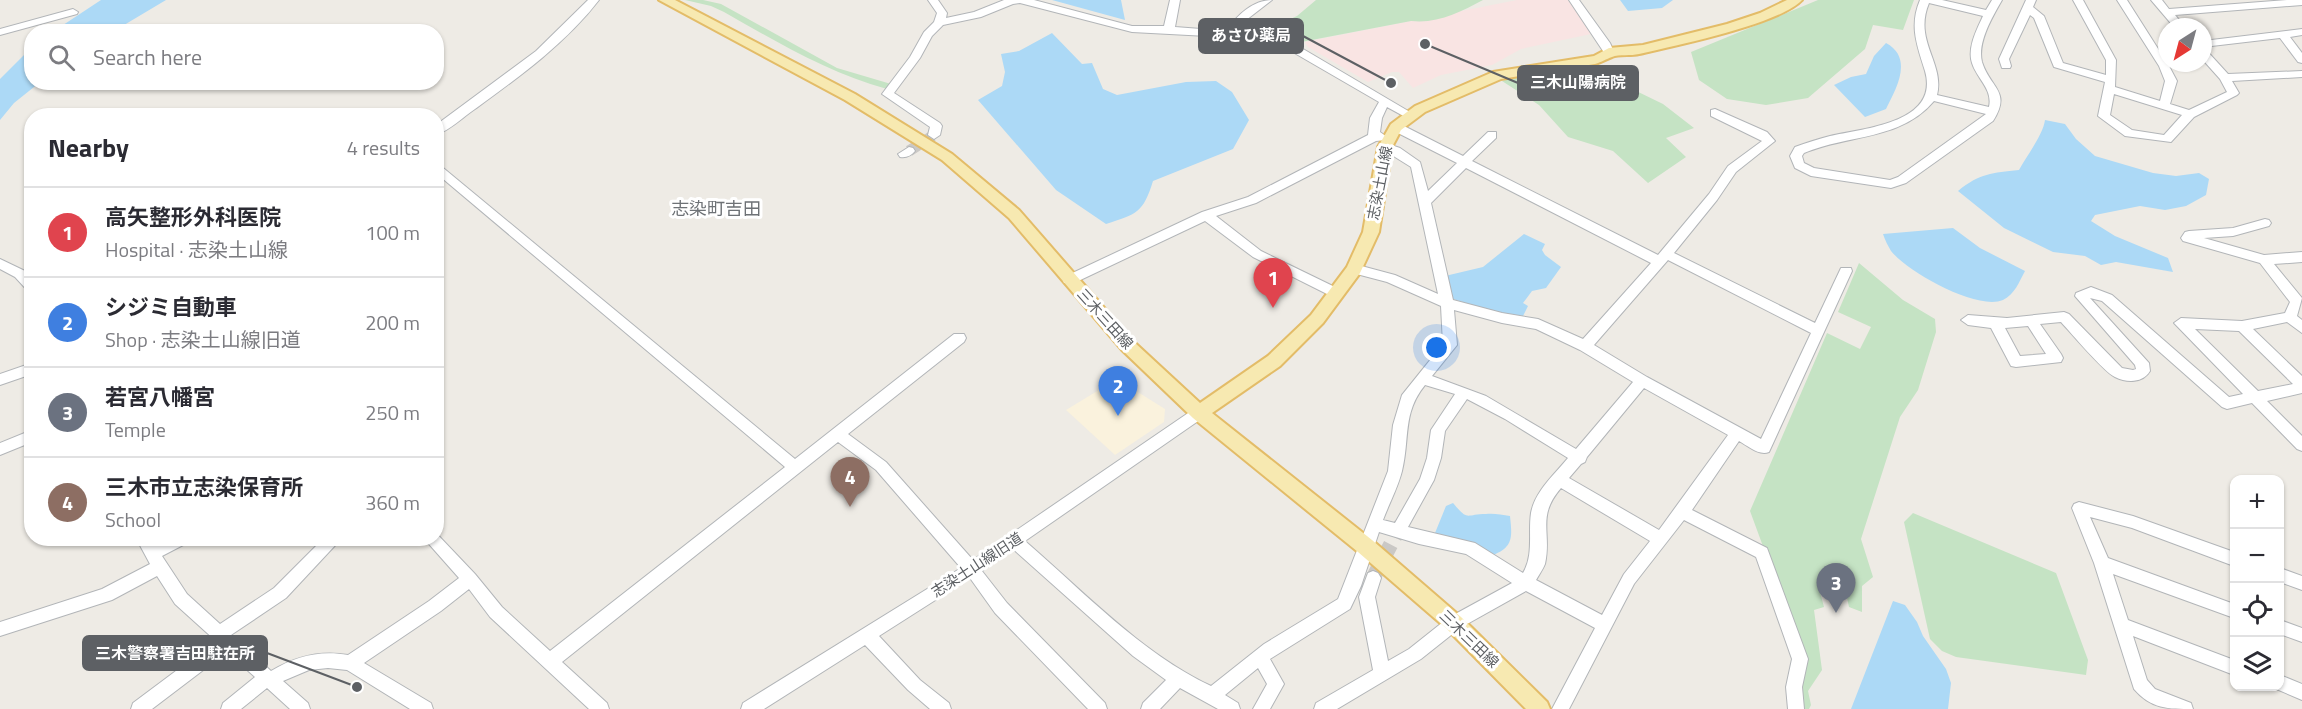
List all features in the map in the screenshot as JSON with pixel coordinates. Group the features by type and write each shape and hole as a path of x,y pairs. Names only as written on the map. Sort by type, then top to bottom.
{"main road":[{"name":"三木三田線","path":"665,0 850,97 947,157 1014,214 1128,346 1199,413 1365,546 1454,623 1540,709"},
{"name":"志染土山線","path":"1199,413 1274,361 1317,319 1354,269 1371,232 1386,137 1409,115 1490,78 1514,71 1595,60 1609,52 1624,53 1748,22 1776,12 1796,0"}],"street":[{"path":"444,124 504,82 549,45 594,0"},
{"path":"933,0 941,18"},
{"path":"934,135 936,126 888,94 941,18 977,15 1011,0 1020,0 1132,29 1230,34"},
{"path":"1169,30 1175,0"},
{"path":"1267,0 1237,22 1230,34 1233,43 1294,48 1409,115"},
{"path":"1574,0 1609,52"},
{"path":"1988,14 1927,0 1919,10 1917,27 1933,84 1932,97 1912,118 1892,129 1824,141 1799,150 1796,156 1799,165 1811,172 1829,176 1891,184 1902,180 1989,118 1993,112 1995,99 1991,84 1977,62 1977,51 1988,14 1997,0"},
{"path":"2078,0 2111,60 2110,84 2104,116 2129,133 2167,140 2190,114 2233,93 2225,78 2212,63"},
{"path":"2122,0 2171,81 2164,105"},
{"path":"2156,0 2172,18"},
{"path":"2167,12 2302,2"},
{"path":"2006,66 2004,59 2030,5 2039,16 2058,65 2190,114"},
{"path":"29,24 73,12"},
{"path":"0,32 24,25"},
{"path":"2212,43 2302,32"},
{"path":"2282,34 2302,60"},
{"path":"2225,78 2302,74"},
{"path":"1932,97 1993,112"},
{"path":"1212,695 1260,657 1344,604 1353,586 1365,546 1395,471 1400,425 1409,395 1450,345 1447,303 1416,165 1396,151 1386,137 1377,112 1385,101"},
{"path":"1585,346 1713,197 1732,169 1769,141 1763,135 1715,113"},
{"path":"1424,202 1492,135"},
{"path":"1069,280 1206,215 1252,200 1386,137 1465,163 1817,330"},
{"path":"444,173 795,467"},
{"path":"1206,215 1257,254 1336,293"},
{"path":"2265,223 2233,232 2189,235 2187,238 2264,260 2302,257"},
{"path":"2264,260 2300,301 2290,317 2242,327 2181,323 2302,445"},
{"path":"0,264 24,278"},
{"path":"1354,269 1390,278 1447,303 1502,318 1538,324 1585,346 1642,381 1764,448 1846,271"},
{"path":"1968,320 1996,324 2064,317 2118,373 2135,376 2143,371 2142,363 2081,296 2091,292 2107,298 2227,404 2302,386"},
{"path":"2290,317 2302,328"},
{"path":"1996,324 2016,362 2056,358 2031,321"},
{"path":"2242,327 2302,386"},
{"path":"549,662 959,338"},
{"path":"0,380 24,372"},
{"path":"1423,378 1437,385 1464,392 1492,405 1580,458"},
{"path":"1322,709 1415,654 1454,623 1526,583 1537,564 1539,511 1546,495 1580,458 1642,381"},
{"path":"1402,523 1427,480 1434,458 1438,430 1464,392"},
{"name":"志染土山線旧道","path":"749,709 972,569 1199,413"},
{"path":"1560,709 1629,579 1682,512 1737,433"},
{"path":"838,434 881,466 972,569 1001,608 1099,709"},
{"path":"0,448 24,439"},
{"path":"1560,480 1661,539"},
{"path":"2160,709 2140,684 2102,563 2079,508 2133,522 2230,557"},
{"path":"1682,512 1762,553 1800,659 1794,687 1796,709"},
{"path":"1375,524 1419,537 1470,548 1526,583 1605,625"},
{"path":"1014,540 1139,651 1178,679 1212,695 1232,709"},
{"path":"148,546 166,581 181,599 302,709"},
{"path":"0,628 106,595 173,546"},
{"path":"139,709 280,593 327,546"},
{"path":"440,546 496,612 602,709"},
{"path":"2102,563 2230,609"},
{"path":"2284,576 2302,583"},
{"path":"1373,578 1366,597 1382,672"},
{"path":"350,663 435,606 470,579"},
{"path":"2122,625 2230,665"},
{"path":"2284,628 2302,635"},
{"path":"867,635 915,685 943,709"},
{"path":"1260,657 1276,684 1261,709"},
{"path":"229,709 269,678 299,664 318,659 350,663 425,709"},
{"path":"1149,709 1178,679"},
{"path":"2284,685 2302,692"},
{"path":"2149,695 2184,709"}],"shaded area":[{"path":"1517,0 1568,0 1591,34 1521,49 1492,65 1441,75 1413,88 1399,72 1392,72 1368,82 1308,47 1305,42"},
{"path":"1117,379 1165,409 1164,422 1115,455 1066,410"}],"green space":[{"path":"685,0 703,0 721,4 837,68 891,84 887,89 823,66 724,12 711,6"},
{"path":"1316,0 1483,0 1457,13 1430,21 1411,21 1296,43 1249,41 1249,38 1297,16"},
{"path":"1818,0 1914,0 1903,30 1873,25 1865,49 1808,98 1766,105 1727,99 1699,80 1691,52"},
{"path":"1598,64 1628,87 1663,104 1694,128 1666,138 1686,157 1648,183 1613,151 1568,137 1539,105 1502,81 1527,73"},
{"path":"1859,263 1903,300 1935,319 1936,332 1918,390 1900,417 1861,539 1873,577 1862,586 1862,612 1849,607 1844,584 1817,581 1824,607 1814,610 1822,670 1808,691 1811,705 1809,709 1804,709 1798,699 1807,666 1750,511 1827,333 1860,349 1871,327 1838,312"},
{"path":"1913,513 2056,573 2088,660 2086,675 1956,657 1942,651 1930,639 1904,522"}],"water":[{"path":"101,0 166,0 126,24 65,24"},
{"path":"1052,0 1121,0 1125,20"},
{"path":"1620,0 1673,0 1662,8 1628,11"},
{"path":"1052,33 1082,64 1092,63 1103,89 1117,95 1186,82 1216,81 1232,92 1249,120 1233,149 1153,181 1146,200 1137,211 1125,218 1106,224 1056,190 978,100 1002,86 1005,72 1001,54 1019,51"},
{"path":"1886,43 1899,57 1901,65 1898,83 1886,109 1865,117 1834,85 1851,77 1866,74 1874,56"},
{"path":"24,55 24,90 30,90 14,103 0,120 0,79"},
{"path":"2045,120 2065,124 2076,139 2095,156 2153,173 2176,176 2199,173 2209,179 2206,195 2186,206 2165,210 2140,206 2095,215 2091,221 2115,236 2168,258 2173,272 2116,262 2101,265 2085,256 2053,252 2004,228 1958,191 1987,175 2019,170 2038,138"},
{"path":"1953,228 1980,248 2025,271 2011,294 2003,300 1991,302 1977,300 1944,288 1900,260 1891,251 1883,234"},
{"path":"1524,234 1545,244 1542,250 1545,255 1561,267 1546,288 1532,291 1523,303 1528,306 1523,316 1491,311 1450,298 1445,276 1483,267"},
{"path":"1453,503 1468,516 1492,514 1510,516 1511,535 1505,548 1493,555 1470,542 1435,533 1446,506"},
{"path":"1893,601 1905,605 1946,669 1951,683 1948,709 1851,709"}],"tunnel":[{"path":"909,151 934,135"},
{"path":"1373,578 1402,523"}],"place":[{"name":"三木山陽病院","path":"1425,44"},
{"name":"あさひ薬局","path":"1391,83"},
{"name":"高矢整形外科医院","path":"1273,308"},
{"name":"シジミ自動車","path":"1118,416"},
{"name":"三木市立志染保育所","path":"850,507"},
{"name":"若宮八幡宮","path":"1836,613"},
{"name":"三木警察署吉田駐在所","path":"357,687"}],"district":[{"name":"志染町吉田","path":"716,209"}]}
